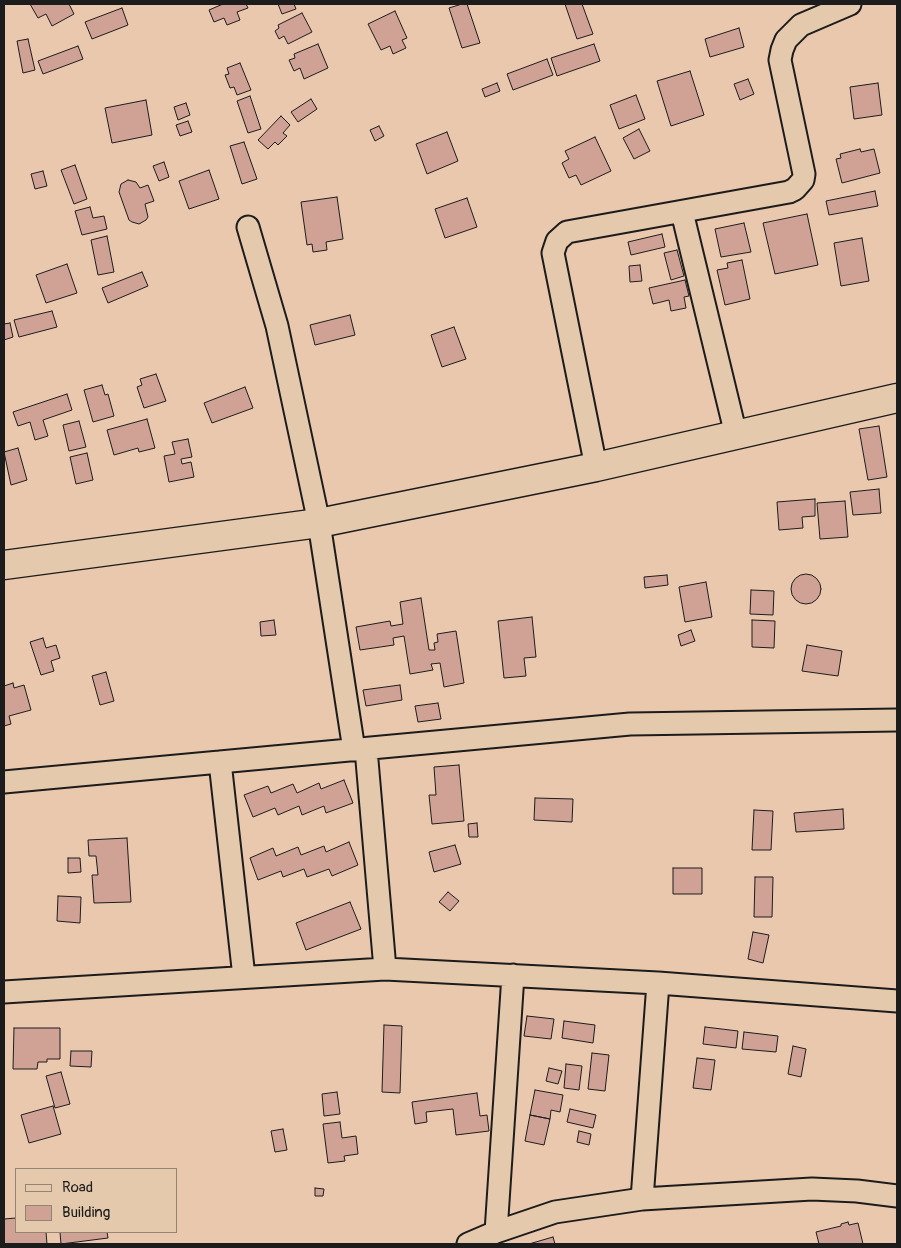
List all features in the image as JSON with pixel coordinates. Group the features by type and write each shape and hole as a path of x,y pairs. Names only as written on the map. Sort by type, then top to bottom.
{"street":[{"path":"596,466 553,253 557,241 567,232 790,192 800,184 804,174 780,60 782,50 786,40 801,25 850,4"},
{"path":"682,212 736,435"},
{"path":"248,227 277,326 319,523 360,749 385,969"},
{"path":"4,565 319,523 596,466 897,398"},
{"path":"4,782 630,724 897,720"},
{"path":"220,762 244,977"},
{"path":"4,992 385,969 658,983 897,1001"},
{"path":"496,1232 513,975"},
{"path":"642,1199 658,983"},
{"path":"468,1244 496,1232 555,1212 642,1199 812,1190 897,1196"}],"building":[{"path":"30,4 69,4 74,14 52,26 46,14 38,18"},
{"path":"223,4 246,4 248,8 237,12 240,20 227,25 224,18 214,22 209,10"},
{"path":"278,4 294,4 296,9 282,14"},
{"path":"467,4 480,43 462,48 449,8"},
{"path":"565,4 582,4 593,34 577,39"},
{"path":"122,8 128,25 92,39 85,22"},
{"path":"395,11 407,38 402,40 406,48 393,54 390,46 381,50 368,24"},
{"path":"302,13 312,32 288,44 284,36 279,39 275,31 279,28 278,25"},
{"path":"739,28 744,47 710,57 705,39"},
{"path":"28,39 35,70 23,73 17,41"},
{"path":"318,44 328,68 304,79 300,68 294,71 289,60 295,58 294,54"},
{"path":"594,44 600,61 557,76 551,58"},
{"path":"78,46 83,59 43,74 38,61"},
{"path":"547,59 553,75 513,90 507,74"},
{"path":"240,63 251,90 237,95 234,87 230,88 225,75 229,74 227,68"},
{"path":"690,71 704,115 671,126 657,81"},
{"path":"748,79 754,94 740,100 734,84"},
{"path":"497,83 500,91 485,97 482,89"},
{"path":"878,83 882,115 854,119 850,87"},
{"path":"636,95 645,119 619,129 610,105"},
{"path":"250,96 261,129 248,133 237,101"},
{"path":"311,99 317,109 298,122 291,112"},
{"path":"146,100 152,135 112,143 105,108"},
{"path":"186,103 190,115 178,120 174,107"},
{"path":"281,116 290,125 283,133 287,136 278,145 275,142 268,149 258,140"},
{"path":"188,121 192,132 180,136 176,125"},
{"path":"379,126 384,136 375,141 370,130"},
{"path":"639,129 650,151 634,159 623,138"},
{"path":"447,132 458,161 427,174 416,144"},
{"path":"595,137 611,171 581,185 576,175 569,178 562,163 569,159 565,151"},
{"path":"244,142 257,179 242,184 230,146"},
{"path":"860,149 861,152 874,149 880,173 842,183 836,159 841,158 840,154"},
{"path":"164,162 169,177 159,181 153,166"},
{"path":"75,165 87,199 74,204 61,170"},
{"path":"209,170 219,199 189,209 179,181"},
{"path":"43,171 47,186 35,189 31,174"},
{"path":"128,180 136,182 140,188 148,185 154,201 145,204 148,217 139,224 129,220 119,192 121,184"},
{"path":"875,191 878,206 829,215 826,201"},
{"path":"337,197 343,239 326,242 327,250 313,252 312,244 307,245 301,202"},
{"path":"467,198 477,227 445,238 435,209"},
{"path":"90,207 93,218 104,216 107,229 82,235 75,211"},
{"path":"807,214 818,265 775,274 763,223"},
{"path":"744,223 751,252 721,257 715,229"},
{"path":"662,234 665,247 631,255 628,242"},
{"path":"107,236 114,272 98,275 91,240"},
{"path":"862,238 869,281 841,286 834,243"},
{"path":"677,250 684,276 671,280 664,253"},
{"path":"742,260 750,299 725,305 717,270 728,268 727,263"},
{"path":"67,264 77,293 46,303 36,275"},
{"path":"640,265 642,281 630,282 629,266"},
{"path":"142,272 148,286 108,303 102,288"},
{"path":"685,280 689,296 684,297 686,308 671,311 669,300 653,304 649,288"},
{"path":"52,311 57,327 19,337 14,320"},
{"path":"350,315 355,335 315,345 310,325"},
{"path":"10,323 13,337 4,340 4,324"},
{"path":"454,327 466,359 442,367 431,335"},
{"path":"156,374 166,401 144,408 137,387 142,385 140,379"},
{"path":"102,385 105,395 108,394 114,416 93,422 84,390"},
{"path":"245,387 253,408 212,423 204,403"},
{"path":"67,394 72,410 43,420 48,436 35,440 30,422 18,426 13,412"},
{"path":"147,419 155,448 139,452 138,448 114,455 107,430"},
{"path":"79,421 86,447 69,451 63,425"},
{"path":"879,426 887,477 868,480 859,429"},
{"path":"188,439 192,457 181,459 182,464 191,462 194,477 169,482 164,456 175,454 172,442"},
{"path":"18,448 27,480 11,485 4,452"},
{"path":"87,453 93,480 76,484 70,457"},
{"path":"879,489 881,513 853,515 850,492"},
{"path":"815,499 815,516 802,517 803,528 779,530 777,502"},
{"path":"845,501 848,537 820,539 817,503"},
{"path":"806,574 816,579 821,589 816,599 806,604 796,599 791,589 796,579"},
{"path":"667,575 668,585 645,588 644,577"},
{"path":"706,582 712,617 685,622 679,587"},
{"path":"751,590 774,591 773,615 750,614"},
{"path":"421,598 429,650 435,650 434,643 438,642 437,634 456,631 464,683 444,687 440,663 431,664 433,670 410,674 404,636 393,638 394,645 360,650 356,627 390,621 391,626 403,624 400,602"},
{"path":"532,617 536,657 524,658 526,676 504,678 498,621"},
{"path":"274,620 276,635 261,636 260,622"},
{"path":"752,620 775,621 774,648 752,647"},
{"path":"691,630 695,641 681,646 678,635"},
{"path":"43,638 46,648 56,645 60,658 51,661 54,671 41,675 30,642"},
{"path":"807,645 842,651 838,676 802,671"},
{"path":"106,672 114,701 100,705 92,676"},
{"path":"13,683 14,688 24,685 31,710 9,716 11,724 4,726 4,686"},
{"path":"400,685 402,700 366,706 363,690"},
{"path":"438,703 441,719 418,722 415,706"},
{"path":"459,765 464,821 432,824 429,795 436,795 434,767"},
{"path":"344,780 353,803 326,813 324,806 302,815 299,806 278,815 275,808 253,817 244,795 268,786 271,793 293,784 297,793 319,783 321,789"},
{"path":"535,798 573,799 572,822 534,820"},
{"path":"843,809 844,829 796,832 794,813"},
{"path":"754,810 773,811 771,850 752,850"},
{"path":"477,823 478,837 469,837 468,824"},
{"path":"127,838 131,902 94,903 92,875 98,875 96,856 89,856 88,840"},
{"path":"349,842 358,865 332,876 329,869 307,877 304,869 283,877 281,871 258,880 250,858 273,848 276,856 298,847 301,855 324,846 326,852"},
{"path":"455,845 461,864 434,872 429,852"},
{"path":"68,858 80,858 81,872 68,873"},
{"path":"673,868 702,868 702,894 673,894"},
{"path":"755,877 773,877 772,917 754,917"},
{"path":"448,892 459,901 450,911 439,902"},
{"path":"58,896 81,897 80,923 57,921"},
{"path":"350,902 361,929 306,950 296,923"},
{"path":"753,932 769,935 763,963 748,959"},
{"path":"527,1016 554,1019 551,1039 524,1036"},
{"path":"564,1021 595,1025 593,1043 562,1038"},
{"path":"384,1025 402,1026 400,1093 382,1092"},
{"path":"705,1027 738,1031 736,1048 703,1044"},
{"path":"14,1028 60,1028 60,1059 47,1059 47,1062 38,1062 37,1069 13,1069"},
{"path":"744,1032 778,1036 776,1052 742,1049"},
{"path":"793,1046 806,1049 801,1077 788,1074"},
{"path":"71,1051 92,1051 91,1067 70,1066"},
{"path":"592,1053 609,1055 605,1091 588,1089"},
{"path":"697,1058 715,1060 711,1090 693,1088"},
{"path":"566,1064 582,1066 579,1090 564,1088"},
{"path":"549,1068 562,1071 558,1084 546,1081"},
{"path":"61,1072 70,1104 55,1108 46,1076"},
{"path":"535,1090 563,1095 560,1112 551,1110 550,1119 530,1115"},
{"path":"337,1092 340,1114 324,1116 322,1094"},
{"path":"477,1093 480,1116 487,1115 489,1131 456,1135 453,1109 426,1112 427,1122 415,1124 412,1102"},
{"path":"53,1106 61,1134 29,1143 21,1115"},
{"path":"570,1109 596,1115 593,1128 567,1122"},
{"path":"530,1115 550,1119 544,1145 525,1141"},
{"path":"340,1122 342,1138 356,1136 358,1154 344,1156 345,1161 328,1163 323,1124"},
{"path":"283,1129 287,1150 275,1152 271,1131"},
{"path":"579,1131 591,1134 589,1145 577,1142"},
{"path":"315,1188 324,1189 323,1196 315,1196"},
{"path":"15,1218 15,1233 46,1233 47,1244 4,1244 4,1219"},
{"path":"848,1222 849,1225 858,1223 863,1244 819,1244 816,1232 841,1226 841,1224"},
{"path":"60,1233 107,1233 108,1238 61,1244"},
{"path":"553,1237 555,1244 529,1244"}]}
